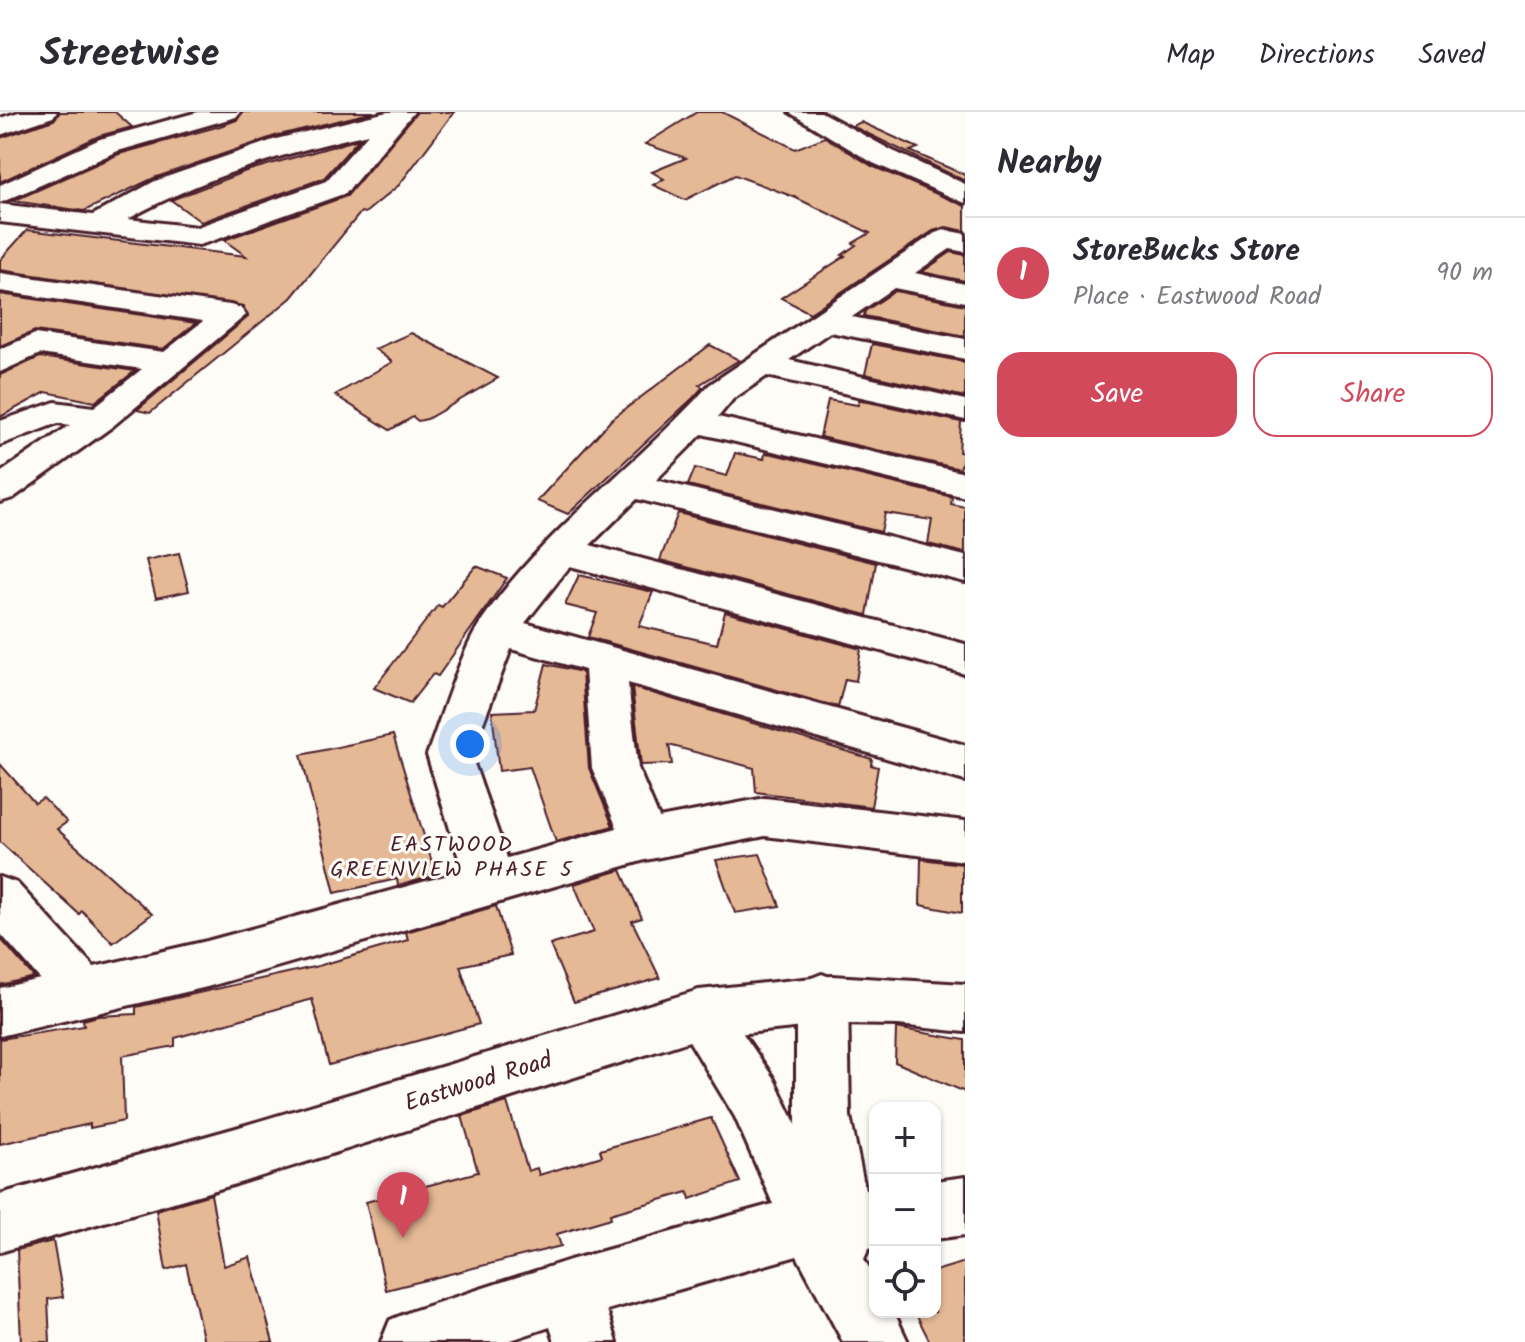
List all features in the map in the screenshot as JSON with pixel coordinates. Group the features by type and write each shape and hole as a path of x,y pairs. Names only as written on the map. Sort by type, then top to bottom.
{"street":[{"path":"0,127 44,112"},
{"path":"0,195 109,145 227,112"},
{"path":"802,112 883,157 965,195"},
{"path":"95,226 180,182 285,145 396,116"},
{"path":"0,213 199,236 336,187 396,116"},
{"path":"492,884 449,755 497,630 561,551 695,422 721,392 945,239 965,243"},
{"path":"892,278 965,293"},
{"path":"0,490 101,419 230,315 6,287"},
{"path":"824,321 965,349"},
{"path":"0,362 35,344 170,363"},
{"path":"760,364 965,410"},
{"path":"0,434 55,412 101,419"},
{"path":"695,422 965,485"},
{"path":"627,485 965,569"},
{"path":"561,551 965,659"},
{"path":"497,630 965,763"},
{"path":"605,663 615,768 645,840"},
{"path":"0,1012 85,994 645,840 765,817 965,841"},
{"path":"0,898 85,994"},
{"path":"822,998 822,1116 841,1233 877,1342"},
{"name":"Eastwood Road","path":"0,1223 236,1156 699,1014 764,1002 822,998 965,1008"},
{"path":"699,1014 841,1233"},
{"path":"941,1209 965,1206"},
{"path":"412,1342 578,1316 841,1233"}],"building":[{"path":"60,112 115,112 132,127 99,136 0,182 0,138 54,120"},
{"path":"243,112 374,112 275,136 154,178 84,211 13,201 119,154 220,126 237,120"},
{"path":"417,112 454,112 399,185 365,213 361,212 291,298 150,413 137,410 248,317 243,306 0,270 0,260 27,230 246,256 224,240 347,196"},
{"path":"697,112 722,112 795,149 825,137 872,166 965,206 965,231 946,227 933,231 810,313 781,298 845,256 842,255 856,245 853,243 870,233 794,197 735,175 685,200 653,185 664,179 652,172 686,158 645,144"},
{"path":"861,122 918,148 910,151 965,175 965,181 852,126"},
{"path":"359,139 324,178 201,222 171,200 246,171"},
{"path":"951,252 965,255 965,281 922,272"},
{"path":"895,291 965,305 965,336 864,316 865,311"},
{"path":"0,294 196,323 163,349 35,331 0,346"},
{"path":"411,333 498,378 427,419 418,421 413,417 390,430 335,395 392,362 375,349"},
{"path":"872,344 965,362 965,397 865,374"},
{"path":"710,345 739,360 699,385 703,387 693,398 568,514 537,501 612,419"},
{"path":"40,357 135,371 95,402 46,392 0,417 0,375"},
{"path":"828,400 858,405 859,400 961,422 959,452 964,453 960,469 820,437"},
{"path":"735,453 764,459 765,453 773,454 952,497 951,504 965,507 965,553 928,544 932,520 885,513 881,532 688,485 695,468 727,476"},
{"path":"678,513 876,563 867,615 660,560"},
{"path":"179,553 189,591 156,598 146,560"},
{"path":"476,566 507,578 438,676 433,674 410,703 374,688 438,605 442,607"},
{"path":"579,575 653,592 639,626 717,644 725,612 861,649 856,681 845,679 838,707 588,637 597,613 565,605"},
{"path":"546,664 582,672 589,768 613,826 556,842 530,767 499,771 492,712 534,710"},
{"path":"632,687 872,759 871,765 878,767 871,807 756,792 754,768 669,745 672,764 641,765"},
{"path":"393,735 436,875 398,886 397,879 335,893 301,755"},
{"path":"0,764 35,803 43,798 67,822 57,829 152,914 113,943 82,911 79,914 0,842"},
{"path":"760,854 780,906 735,913 716,860"},
{"path":"921,859 962,864 962,913 920,905"},
{"path":"621,870 642,918 632,921 660,978 574,1002 550,945 594,932 574,884"},
{"path":"496,906 511,955 460,966 479,1024 329,1065 312,999 175,1038 175,1046 122,1056 124,1121 90,1128 90,1124 0,1144 0,1039 84,1026 83,1020 98,1016 136,1014 136,1007 318,966 408,940 406,932"},
{"path":"0,938 34,977 0,985"},
{"path":"896,1028 965,1040 965,1092 895,1062"},
{"path":"507,1102 528,1171 537,1168 539,1175 602,1156 600,1150 711,1118 740,1182 690,1199 688,1192 610,1214 611,1218 557,1234 561,1246 386,1290 366,1202 478,1172 462,1116"},
{"path":"211,1194 224,1266 250,1257 273,1342 204,1342 186,1264 166,1270 156,1210"},
{"path":"53,1241 63,1297 48,1299 50,1342 21,1342 17,1250"},
{"path":"965,1262 965,1342 930,1342 918,1318 941,1318 941,1269"}],"place":[{"name":"StoreBucks Store","path":"403,1238"}],"district":[{"name":"EASTWOOD GREENVIEW PHASE 5","path":"452,856"}]}
